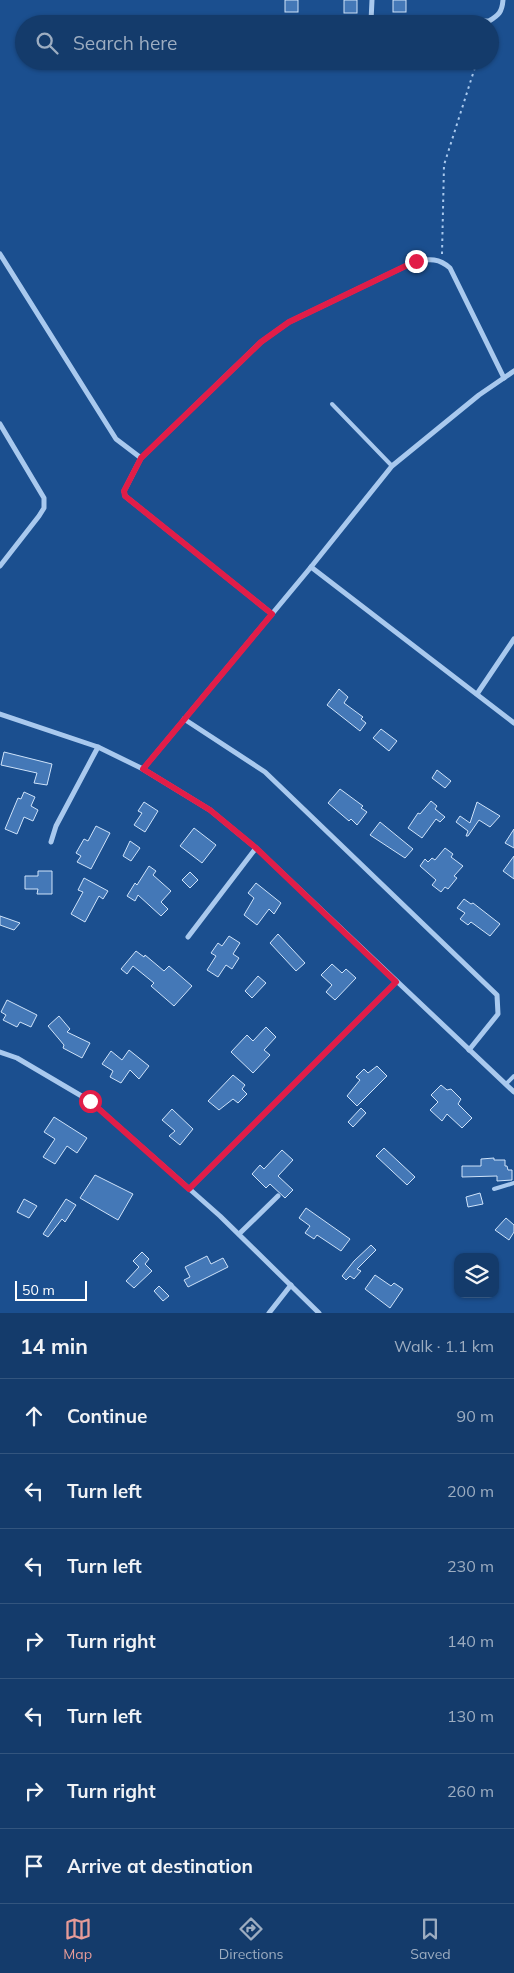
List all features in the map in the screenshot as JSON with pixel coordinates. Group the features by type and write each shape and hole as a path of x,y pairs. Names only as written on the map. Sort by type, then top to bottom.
{"street":[{"path":"372,0 372,15"},
{"path":"499,15 502,10 503,0"},
{"path":"0,254 116,439 141,458"},
{"path":"272,614 125,496 124,491 141,458 261,342 289,322 416,261 433,259 442,261 450,268 504,378"},
{"path":"143,769 311,567 392,466 479,395 514,371"},
{"path":"0,424 44,498 44,508 0,566"},
{"path":"311,567 514,723"},
{"path":"476,694 514,639"},
{"path":"0,714 98,747 143,769 210,810 256,848 514,1092"},
{"path":"184,719 265,772 497,995 498,1014 469,1050"},
{"path":"51,842 56,826 98,747"},
{"path":"188,937 256,848"},
{"path":"189,1189 396,982"},
{"path":"0,1052 17,1058 90,1101 239,1234 319,1313"},
{"path":"239,1234 278,1196"},
{"path":"269,1313 291,1285"}],"lane":[{"path":"332,404 392,466"},
{"path":"506,1084 514,1076"},
{"path":"494,1189 514,1183"}],"path":[{"path":"442,261 444,165 473,70"}],"building":[{"path":"285,0 298,0 298,12 285,12"},
{"path":"344,0 357,0 357,13 344,13"},
{"path":"393,0 406,0 406,12 393,12"},
{"path":"339,689 348,697 344,703 363,717 361,719 366,723 360,731 327,705"},
{"path":"381,729 397,741 389,751 373,738"},
{"path":"4,752 52,764 47,785 34,783 37,773 1,765"},
{"path":"437,770 451,781 445,788 432,778"},
{"path":"340,789 363,806 361,808 367,812 357,825 351,819 349,821 328,803"},
{"path":"24,792 35,797 31,806 38,810 33,821 24,817 17,834 5,829 18,798 21,799"},
{"path":"431,801 437,806 435,809 445,817 440,822 436,819 422,838 408,828 418,813 420,814"},
{"path":"144,802 158,811 145,832 134,825 142,813 138,811"},
{"path":"477,802 500,816 490,827 479,820 468,836 466,836 468,831 456,822 460,816 470,823"},
{"path":"380,822 413,849 405,858 370,835"},
{"path":"96,826 110,833 91,869 77,862 81,856 76,853 84,839 88,841"},
{"path":"194,828 216,845 202,863 180,846"},
{"path":"514,829 514,848 505,843"},
{"path":"130,841 140,848 131,861 123,856"},
{"path":"445,848 453,854 451,857 463,866 454,876 457,878 448,889 445,887 441,892 432,885 436,880 420,866 425,859 428,862 432,858 435,860"},
{"path":"514,856 514,879 503,871"},
{"path":"149,866 156,871 153,875 171,891 161,902 168,909 161,916 138,895 135,901 127,896 135,883 137,885"},
{"path":"38,871 52,871 52,894 37,894 38,889 25,889 25,876 38,876"},
{"path":"190,872 198,880 190,888 182,880"},
{"path":"84,878 108,891 103,899 99,896 85,922 71,914 83,892 78,890"},
{"path":"256,883 281,903 274,914 269,909 257,925 244,915 254,898 248,893"},
{"path":"464,899 471,904 473,903 500,924 490,936 471,922 468,925 460,919 465,913 457,908"},
{"path":"0,916 20,923 14,930 0,925"},
{"path":"278,934 305,963 296,971 270,943"},
{"path":"229,936 240,943 233,954 239,958 232,969 226,965 218,977 207,970 216,956 211,953 218,943 222,946"},
{"path":"136,951 144,957 145,955 164,971 169,966 192,986 174,1006 151,986 154,983 133,966 127,974 121,969"},
{"path":"332,964 342,973 346,969 356,978 335,1000 326,992 332,985 321,975"},
{"path":"258,976 266,983 252,998 245,991"},
{"path":"7,1000 37,1015 31,1027 20,1022 17,1027 3,1020 6,1015 1,1012"},
{"path":"59,1016 70,1029 67,1032 90,1043 82,1058 63,1048 64,1045 48,1026"},
{"path":"266,1027 276,1037 264,1050 270,1055 253,1073 231,1052 247,1035 253,1041"},
{"path":"129,1050 149,1066 139,1079 130,1070 121,1083 110,1077 113,1071 102,1064 111,1051 122,1060"},
{"path":"377,1066 387,1076 357,1106 347,1096 360,1080 356,1077 364,1069 368,1073"},
{"path":"233,1075 245,1085 242,1089 247,1094 238,1103 233,1099 219,1110 208,1101"},
{"path":"441,1085 447,1090 451,1089 461,1099 458,1104 472,1118 462,1128 447,1114 442,1121 430,1110 438,1102 431,1095"},
{"path":"361,1108 366,1113 353,1127 348,1122"},
{"path":"172,1109 193,1129 180,1145 169,1136 175,1131 162,1120"},
{"path":"54,1117 87,1138 77,1153 67,1146 55,1164 43,1157 55,1139 44,1132"},
{"path":"384,1148 415,1177 407,1185 376,1156"},
{"path":"282,1150 293,1160 278,1176 293,1190 285,1198 270,1184 266,1188 252,1174 260,1165 264,1169"},
{"path":"494,1158 494,1160 505,1160 505,1166 507,1166 508,1170 512,1170 512,1180 497,1181 497,1176 462,1177 462,1166 481,1166 481,1159"},
{"path":"95,1175 133,1194 118,1220 80,1198"},
{"path":"480,1193 483,1204 468,1207 466,1197"},
{"path":"24,1199 37,1206 29,1218 17,1212"},
{"path":"66,1199 76,1205 65,1222 62,1219 48,1237 43,1234"},
{"path":"306,1208 350,1239 341,1251 317,1235 314,1239 305,1233 310,1226 299,1218"},
{"path":"506,1218 514,1225 514,1232 509,1240 495,1230"},
{"path":"371,1245 376,1250 357,1269 361,1271 354,1279 350,1276 346,1280 342,1276"},
{"path":"142,1252 149,1259 145,1264 152,1271 134,1288 126,1281 139,1267 133,1261"},
{"path":"207,1256 211,1264 223,1258 228,1267 188,1287 184,1280 190,1277 185,1267"},
{"path":"375,1275 391,1286 394,1283 403,1289 390,1308 365,1289"},
{"path":"159,1286 169,1296 163,1301 154,1291"}],"route":[{"path":"90,1101 189,1189 396,982 256,848 210,810 143,769 272,614 125,496 124,491 141,458 261,342 289,322 416,261"}]}
